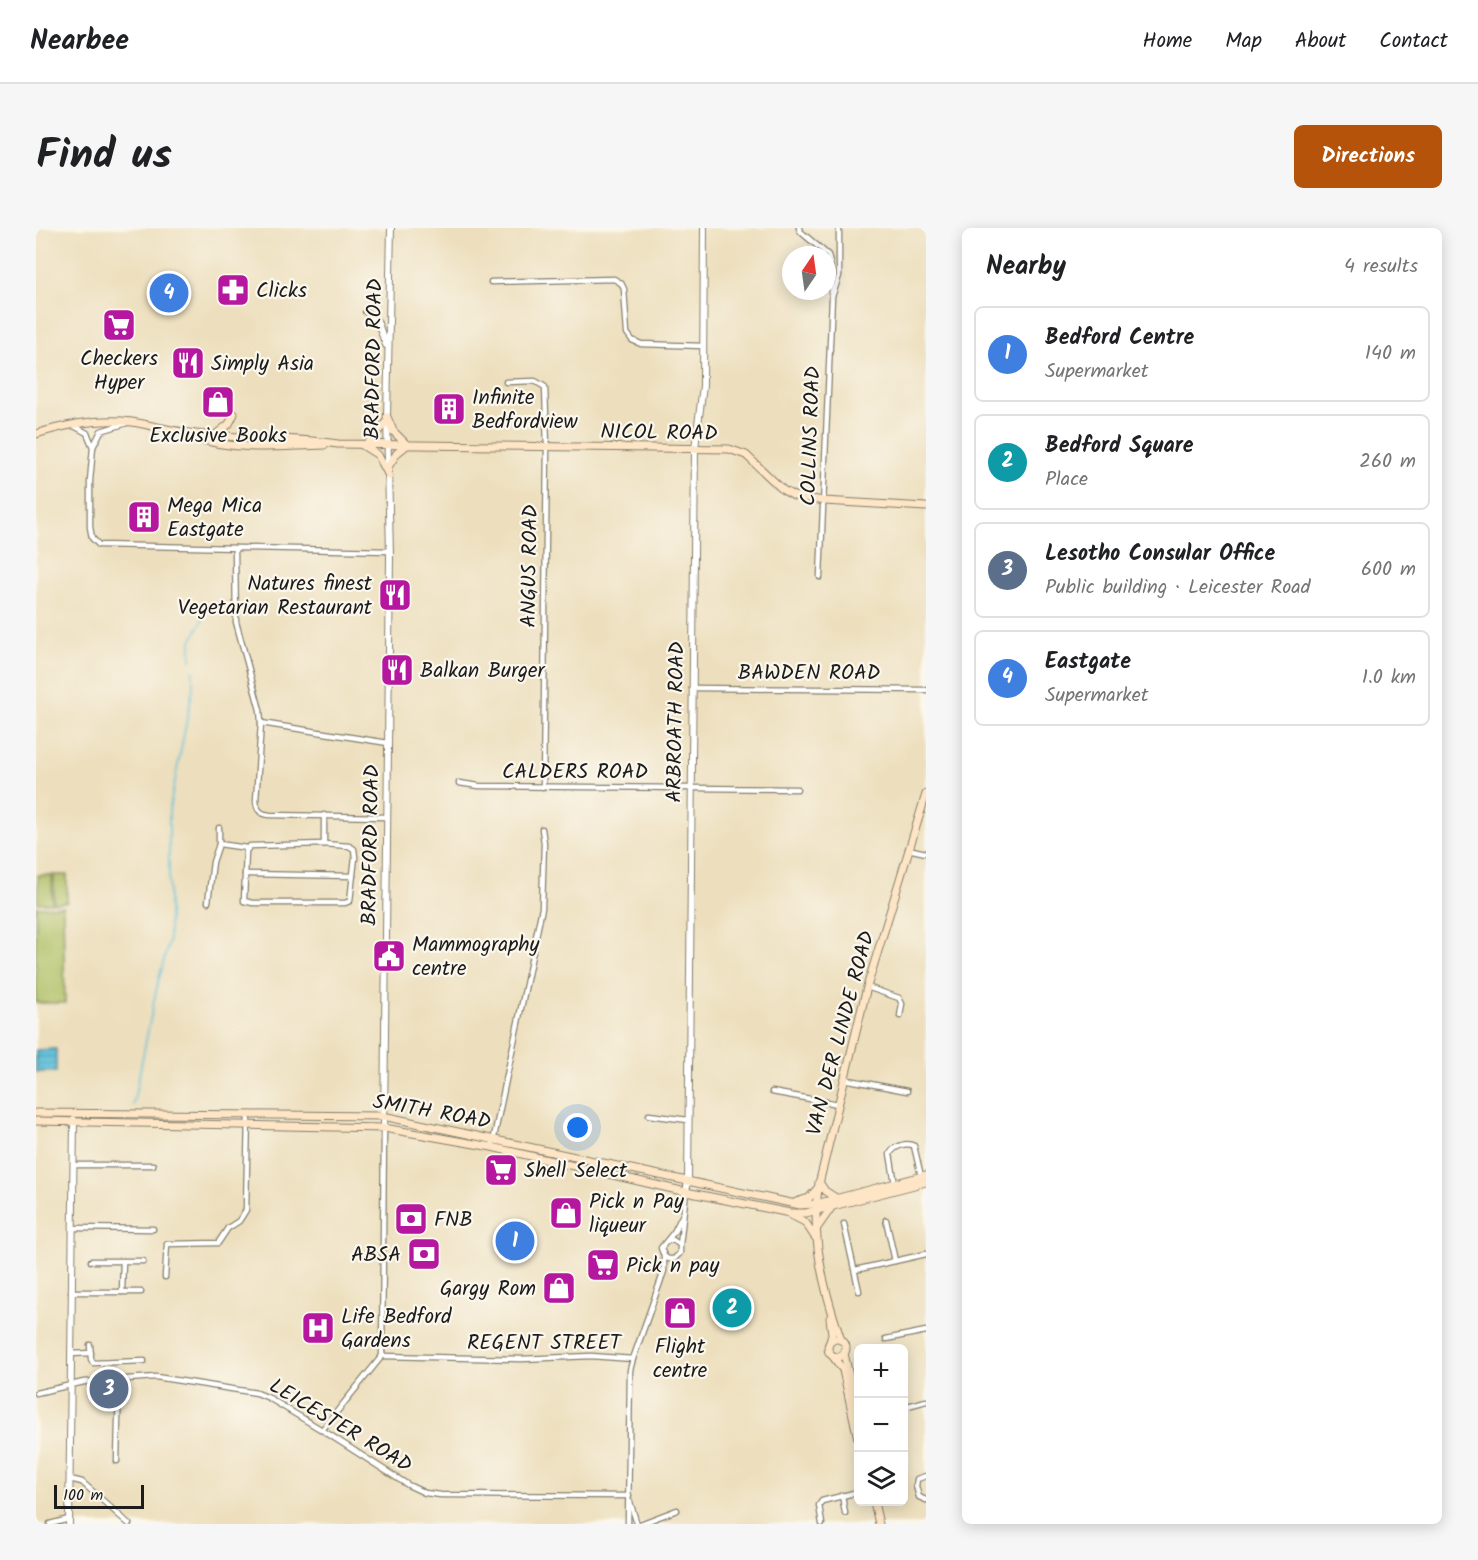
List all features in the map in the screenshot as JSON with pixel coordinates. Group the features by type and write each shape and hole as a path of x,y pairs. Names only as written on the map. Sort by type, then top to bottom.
{"main road":[{"path":"214,436 229,424 234,414"},
{"path":"388,467 397,453 407,444 393,432 387,419 363,444 378,455 388,476"},
{"name":"NICOL ROAD","path":"36,435 102,422 130,422 178,432 214,436 293,438 338,444"},
{"name":"NICOL ROAD","path":"178,432 213,443 242,446 407,444 729,449 740,451 788,494 800,498 926,507"},
{"name":"VAN DER LINDE ROAD","path":"830,1342 832,1330 816,1235 815,1207 818,1185 867,987 926,794"},
{"name":"SMITH ROAD","path":"36,1113 74,1117 248,1125 384,1128 492,1148 686,1192 778,1210 798,1213 815,1207"},
{"name":"SMITH ROAD","path":"36,1121 74,1117 383,1116 494,1138 787,1203 815,1207"},
{"path":"815,1207 924,1179"},
{"path":"787,1203 806,1199 818,1185 834,1202"},
{"path":"778,1210 801,1219 816,1235 821,1221 834,1202"},
{"name":"VAN DER LINDE ROAD","path":"824,1286 841,1340"},
{"path":"854,1399 844,1353 845,1346 841,1340 835,1339 828,1347 843,1371 854,1421"},
{"path":"832,1355 839,1356 844,1353"},
{"path":"875,1506 879,1524"}],"street":[{"name":"BRADFORD ROAD","path":"382,1356 390,551 387,419 390,228"},
{"name":"ARBROATH ROAD","path":"680,1245 688,1181 694,448 702,400 704,228"},
{"path":"799,228 818,246"},
{"path":"836,282 839,228"},
{"path":"491,282 614,279 621,283 624,289 627,333 632,340 641,344 704,346"},
{"name":"COLLINS ROAD","path":"820,577 831,300"},
{"path":"366,312 377,321 388,351"},
{"name":"ANGUS ROAD","path":"506,382 535,381 545,387 547,447 543,787"},
{"path":"130,422 101,431 93,447 90,527 92,538 99,545 390,551"},
{"path":"74,426 87,433 93,447"},
{"path":"235,548 236,622 260,710 256,801 258,810 270,815 386,817"},
{"name":"BAWDEN ROAD","path":"692,688 926,690"},
{"path":"261,723 388,743"},
{"name":"CALDERS ROAD","path":"459,783 479,786 797,789"},
{"path":"324,815 324,844"},
{"path":"208,902 213,862 219,844 219,828"},
{"path":"492,1148 542,908 544,843 542,829"},
{"path":"219,844 247,848 253,845 350,846 354,849 351,899 347,903 253,903 244,901 247,848"},
{"path":"908,849 926,853"},
{"path":"244,874 353,876"},
{"path":"867,987 899,998 902,1004 900,1016"},
{"path":"844,1079 907,1091"},
{"path":"772,1092 838,1104"},
{"path":"165,1277 167,1244 218,1243 228,1228 239,1221 246,1210 248,1115"},
{"path":"649,1115 688,1120"},
{"path":"50,1524 69,1522 74,1117"},
{"path":"895,1186 890,1154 893,1149 906,1144 916,1149 924,1179"},
{"path":"74,1165 153,1165"},
{"name":"ARBROATH ROAD","path":"668,1241 682,1216"},
{"path":"886,1220 895,1261"},
{"path":"844,1224 859,1291"},
{"path":"74,1228 153,1229"},
{"path":"628,1524 630,1370 664,1271 664,1256 661,1248 668,1241 673,1240 680,1245 680,1253 664,1271"},
{"path":"855,1270 926,1254"},
{"path":"664,1256 674,1259"},
{"path":"91,1261 143,1262"},
{"path":"122,1292 123,1261"},
{"path":"72,1292 141,1292"},
{"path":"886,1340 926,1331"},
{"path":"90,1345 91,1361 95,1363 144,1361"},
{"path":"71,1354 90,1353"},
{"path":"322,1430 382,1356"},
{"name":"REGENT STREET","path":"382,1356 522,1359 591,1356 633,1359"},
{"name":"LEICESTER ROAD","path":"36,1393 71,1384 163,1377 257,1393 322,1430 408,1485 430,1495 629,1498"},
{"path":"117,1461 119,1379"},
{"path":"908,1406 926,1401"},
{"path":"926,1476 917,1479 916,1486 919,1497 926,1500"},
{"path":"70,1479 82,1482 129,1524"},
{"path":"822,1524 819,1505 822,1501 854,1493"},
{"path":"842,1495 845,1513"},
{"path":"629,1498 637,1524 677,1510"}],"green space":[{"path":"38,875 52,875 52,903 38,903"},
{"path":"54,875 67,875 67,902 54,903"},
{"path":"63,906 65,1003 36,1003 36,907"}],"water":[{"path":"56,1049 56,1072 36,1072 36,1050"}],"waterway":[{"path":"191,661 191,642 202,621 203,610"},
{"path":"133,1105 157,986 169,941 169,811 193,688 193,670"}],"place":[{"name":"Clicks","path":"233,290"},
{"name":"Eastgate","path":"169,293"},
{"name":"Checkers Hyper","path":"119,325"},
{"name":"Simply Asia","path":"188,363"},
{"name":"Exclusive Books","path":"218,402"},
{"name":"Infinite Bedfordview","path":"449,409"},
{"name":"Mega Mica Eastgate","path":"144,517"},
{"name":"Natures finest Vegetarian Restaurant","path":"395,595"},
{"name":"Balkan Burger","path":"397,670"},
{"name":"Mammography centre","path":"389,956"},
{"name":"Shell Select","path":"501,1170"},
{"name":"Pick n Pay liqueur","path":"566,1213"},
{"name":"FNB","path":"411,1219"},
{"name":"Bedford Centre","path":"515,1241"},
{"name":"ABSA","path":"424,1254"},
{"name":"Pick n pay","path":"603,1265"},
{"name":"Gargy Rom","path":"559,1288"},
{"name":"Bedford Square","path":"732,1308"},
{"name":"Flight centre","path":"680,1313"},
{"name":"Life Bedford Gardens","path":"318,1328"},
{"name":"Lesotho Consular Office","path":"109,1389"}]}
